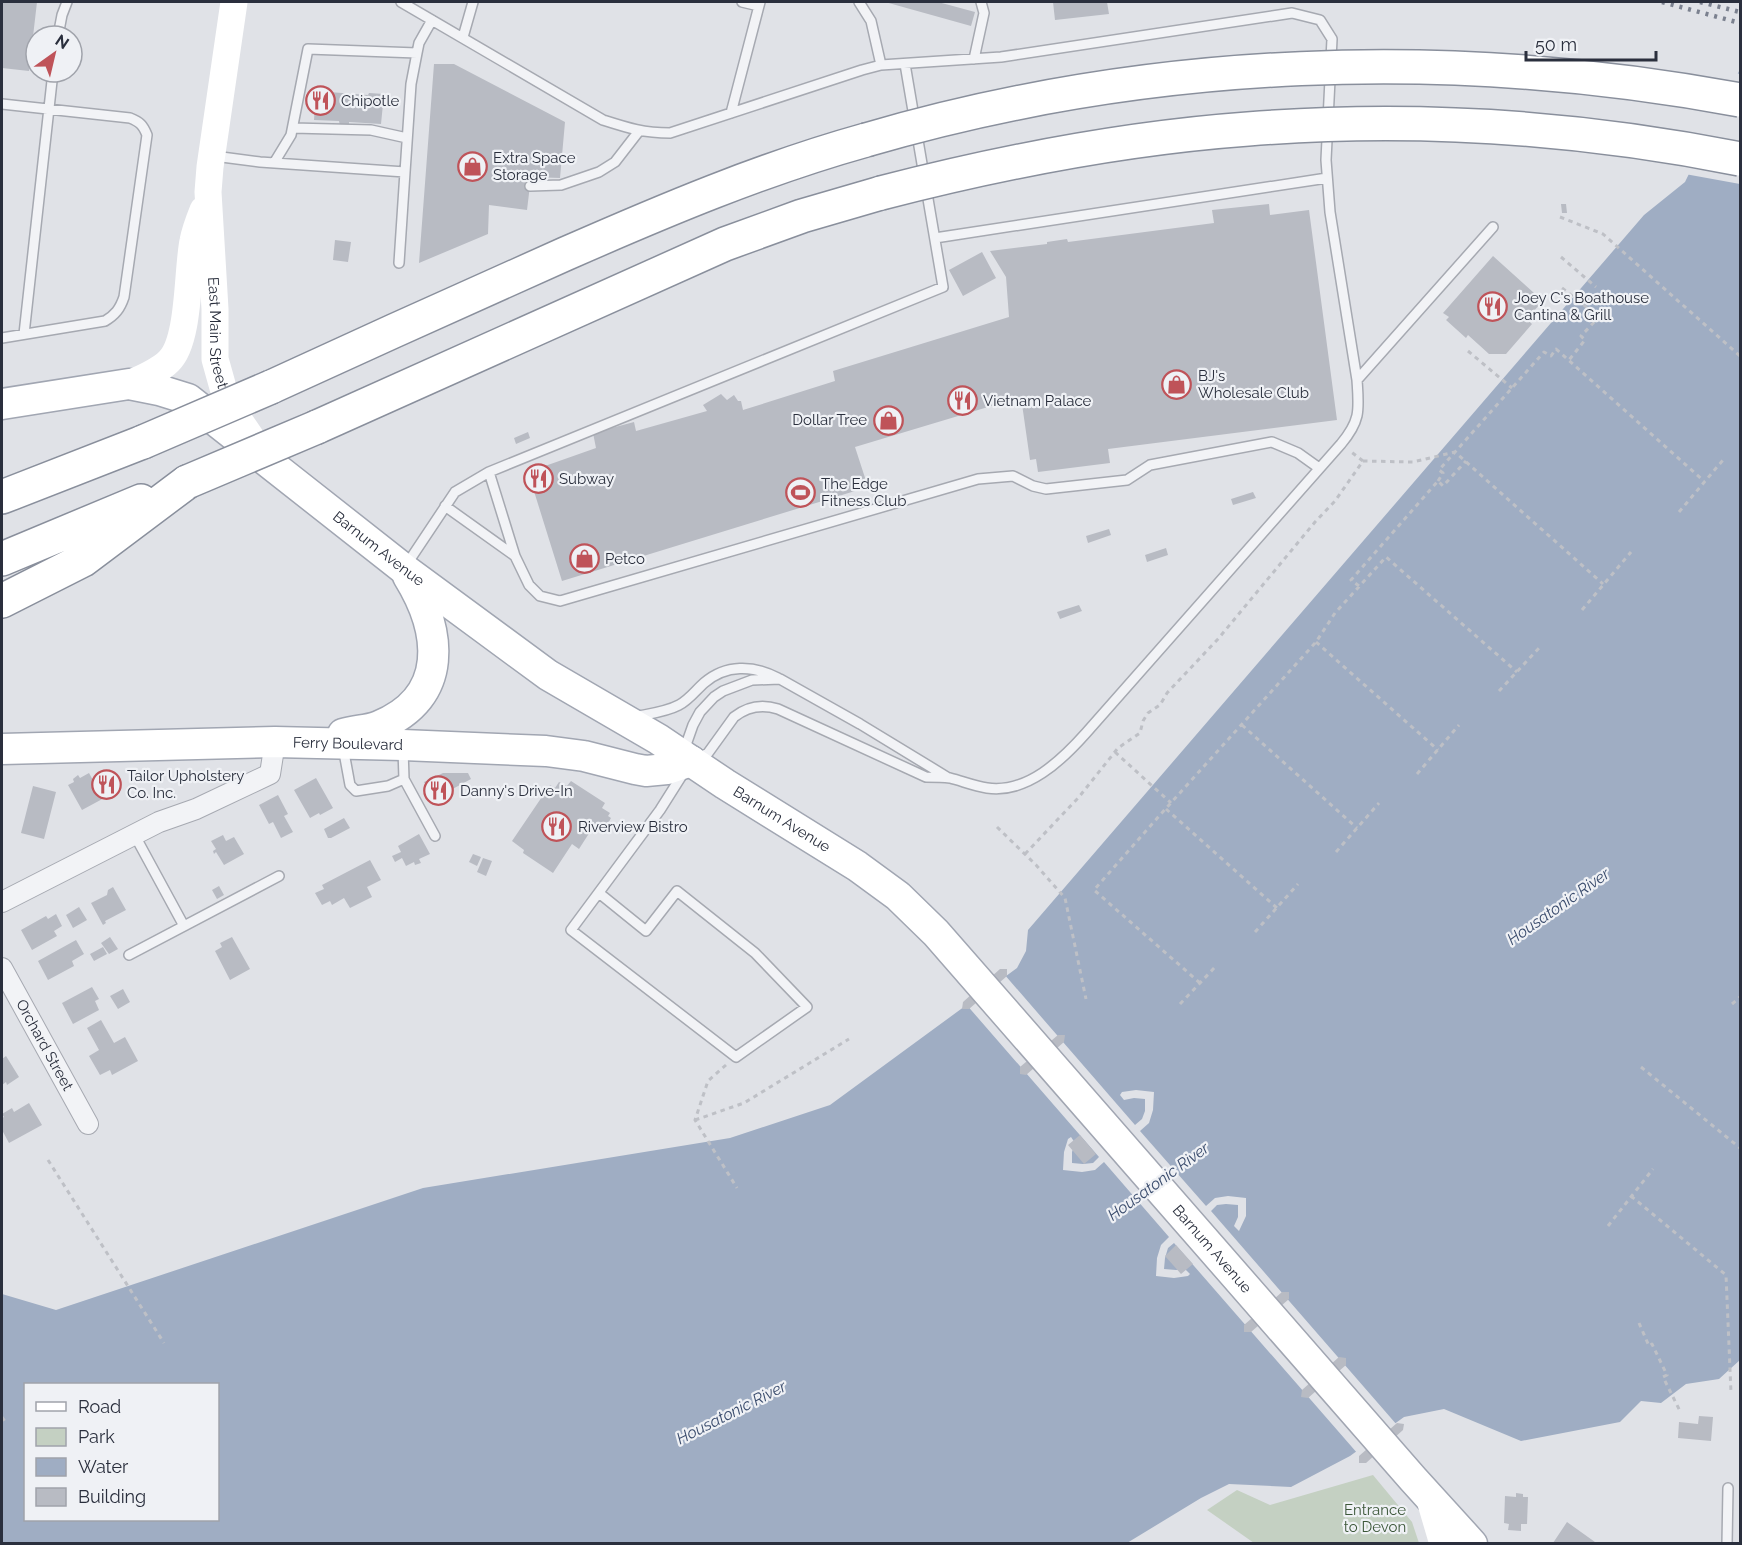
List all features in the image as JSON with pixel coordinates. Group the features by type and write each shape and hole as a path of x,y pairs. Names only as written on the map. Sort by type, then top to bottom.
{"highway":[{"path":"2,497 143,442 271,387 672,208 776,168 866,140 971,112 1097,89 1207,75 1301,68 1398,66 1533,72 1632,82 1740,100"},
{"path":"2,559 317,427 725,244 793,219 881,193 1018,162 1125,143 1217,131 1306,125 1398,124 1517,128 1652,144 1740,159"},
{"path":"2,601 83,560 187,482"}],"main road":[{"name":"East Main Street","path":"234,2 208,192 215,309 215,359 227,402 267,460"},
{"name":"East Main Street","path":"129,384 164,365 170,360 178,346 189,282 193,241 208,192"},
{"name":"Barnum Avenue","path":"2,404 129,384 188,399 404,569 548,675 691,761 880,882 917,914 951,951 1422,1490 1472,1544"},
{"path":"312,743 348,732 368,730 391,720 408,708 425,685 434,659 432,630 424,604 404,569"},
{"name":"Ferry Boulevard","path":"2,749 275,742 546,751 592,758 634,770 646,771 667,769 691,761"},
{"path":"1422,1490 1443,1544"}],"street":[{"path":"2,902 159,822 196,809 270,774 275,742"},
{"name":"Orchard Street","path":"2,968 88,1124"}],"lane":[{"path":"60,24 67,2"},
{"path":"401,2 418,6 432,20 603,120 632,130 670,133 881,65 1002,57 1292,13 1320,20 1332,39 1327,178 1359,407 1352,430 1341,444 1086,733 1042,774 1009,788 988,788 948,778 927,777 778,709 763,706 748,708 734,717 708,753 691,761 660,810 571,930 736,1057 807,1007 755,953 677,891 646,931 599,893"},
{"path":"463,37 473,2"},
{"path":"731,113 759,4 742,2"},
{"path":"859,2 871,21 881,65"},
{"path":"974,59 984,13 981,2"},
{"path":"399,263 411,84 419,43 432,20"},
{"path":"274,163 291,135 308,49 417,53"},
{"path":"404,569 455,492 489,472 944,287 905,64"},
{"path":"24,334 51,84"},
{"path":"2,104 130,118 144,126 147,135 124,297 120,308 105,321 2,338"},
{"path":"293,128 371,130 407,138"},
{"path":"530,186 561,185 599,172 615,162 639,131"},
{"path":"212,156 274,163 405,171"},
{"path":"935,238 1327,178"},
{"path":"1357,380 1493,227"},
{"path":"489,472 515,556 529,585 540,596 560,601 978,478 1013,476 1033,486 1046,489 1127,480 1150,465 1272,442 1298,453 1319,468"},
{"path":"445,506 515,556"},
{"path":"622,718 678,706 709,679 732,669 761,670 860,724 948,778"},
{"path":"691,761 686,748 689,734 700,712 714,697 723,691 752,680 780,679"},
{"path":"342,745 350,785 356,791 388,786 404,779"},
{"path":"403,745 404,779 435,836"},
{"path":"134,834 184,926"},
{"path":"129,955 279,876"},
{"path":"1727,1544 1728,1488"}],"path":[{"path":"1560,217 1603,234 1740,356"},
{"path":"1561,257 1596,286"},
{"path":"1562,288 1599,317 1581,336 1585,340 1569,360"},
{"path":"1359,586 1351,580 1438,481 1443,473 1439,470 1544,351 1551,356 1556,349 1704,481"},
{"path":"1468,351 1512,388"},
{"path":"1341,444 1363,461 1413,462 1455,452"},
{"path":"1455,452 1603,584"},
{"path":"1679,513 1723,460"},
{"path":"1025,854 1079,797 1115,752 1140,733 1148,713 1160,705 1167,693 1218,639 1335,501 1363,461"},
{"path":"1438,481 1443,486 1466,461"},
{"path":"1582,610 1631,552"},
{"path":"1200,984 1094,890 1316,642 1335,613 1386,557 1517,672"},
{"path":"1316,642 1438,750"},
{"path":"1499,691 1539,648"},
{"path":"1241,725 1357,828"},
{"path":"1417,774 1459,725"},
{"path":"1115,752 1171,803"},
{"path":"1336,852 1380,803"},
{"path":"1166,809 1277,908"},
{"path":"998,827 1065,898 1086,999"},
{"path":"1255,932 1298,884"},
{"path":"1180,1004 1217,965"},
{"path":"1732,1004 1740,997"},
{"path":"695,1120 744,1103 849,1039"},
{"path":"695,1120 708,1082 736,1057"},
{"path":"1641,1067 1740,1148"},
{"path":"695,1120 737,1188"},
{"path":"48,1160 164,1343"},
{"path":"1608,1226 1653,1169"},
{"path":"1631,1196 1726,1275 1731,1393"},
{"path":"1639,1323 1649,1346 1652,1344 1667,1375 1664,1377 1680,1411"},
{"path":"2,1417 6,1423"}],"green space":[{"name":"Entrance to Devon","path":"1373,1475 1412,1522 1419,1543 1254,1543 1207,1510 1237,1490 1270,1505"}],"water":[{"name":"Housatonic River","path":"1740,69 1740,1360 1719,1379 1686,1384 1661,1403 1641,1401 1620,1422 1521,1441 1444,1409 1404,1417 1350,1456 1291,1487 1229,1484 1201,1498 1127,1543 2,1543 2,1294 56,1310 423,1188 730,1138 830,1105 1017,968 1026,951 1028,930 1644,215 1685,182"}],"pier":[{"path":"1735,73 1740,74 1740,184 1685,174"},
{"path":"1004,974 1135,1125 1142,1119 1145,1099 1124,1100 1120,1095 1122,1092 1136,1090 1154,1092 1153,1110 1149,1123 1140,1131 1206,1206 1215,1198 1228,1196 1246,1198 1246,1216 1239,1231 1234,1226 1238,1217 1238,1205 1217,1205 1211,1211 1397,1425 1358,1454 1174,1243 1168,1248 1164,1269 1185,1269 1190,1274 1174,1278 1156,1276 1157,1258 1161,1245 1169,1237 1104,1162 1095,1170 1082,1172 1063,1170 1064,1152 1068,1139 1071,1137 1075,1143 1072,1163 1093,1163 1099,1157 965,1003"}],"building":[{"path":"2,2 37,2 34,24 24,24 24,70 2,68"},
{"path":"885,2 938,2 975,12 971,26"},
{"path":"1053,2 1107,2 1109,14 1055,20"},
{"path":"434,64 454,64 565,122 560,178 531,177 527,210 489,205 488,234 419,263"},
{"path":"316,91 384,94 381,124 349,122 349,127 340,126 339,121 314,120"},
{"path":"1269,204 1270,215 1309,210 1337,420 1108,449 1110,463 1038,472 1036,459 1030,460 1021,397 855,447 868,487 562,581 528,472 596,448 593,433 634,422 636,431 707,411 703,405 721,394 727,400 734,395 738,401 741,401 743,410 835,381 833,371 1009,317 1006,277 990,251 1047,244 1047,242 1067,239 1068,242 1214,223 1212,210"},
{"path":"1561,204 1566,204 1567,213 1562,213"},
{"path":"335,240 351,242 348,262 333,260"},
{"path":"982,252 996,278 963,296 949,270"},
{"name":"Joey C's Boathouse Cantina & Grill","path":"1493,256 1543,301 1525,317 1532,324 1506,354 1489,354 1468,335 1466,338 1446,320 1449,317 1443,313"},
{"path":"528,432 530,438 516,444 514,438"},
{"path":"1253,492 1256,498 1233,505 1231,499"},
{"path":"1109,529 1111,535 1088,543 1086,536"},
{"path":"1166,548 1168,555 1147,562 1145,555"},
{"path":"1079,605 1082,611 1060,619 1057,612"},
{"path":"89,773 94,782 110,773 119,790 82,810 68,785 74,782 73,779 78,775 80,778"},
{"name":"Danny's Drive-In","path":"443,773 468,773 471,779 434,799 424,782"},
{"path":"316,778 333,808 310,818 294,790"},
{"name":"Riverview Bistro","path":"571,781 605,803 602,808 610,813 608,816 611,818 606,827 595,824 579,849 572,844 553,873 523,853 524,850 512,841 550,785 555,788 559,782 567,786"},
{"path":"33,786 56,792 44,839 21,833"},
{"path":"278,795 288,814 284,816 293,832 281,838 273,822 269,824 259,805"},
{"path":"344,818 350,828 328,838 324,829"},
{"path":"419,834 430,854 419,859 421,863 415,865 414,862 406,866 402,858 395,862 392,856 401,852 398,846"},
{"path":"223,835 226,841 234,837 244,854 224,865 216,852 214,854 213,851 216,849 211,841"},
{"path":"473,854 481,857 477,866 469,862"},
{"path":"483,858 492,861 486,876 477,872"},
{"path":"370,860 381,880 367,887 372,897 350,908 344,898 332,905 330,901 322,905 315,893 324,889 322,885"},
{"path":"219,886 224,895 217,899 212,890"},
{"path":"113,887 126,910 105,921 103,925 91,903 107,895 108,890"},
{"path":"79,907 87,920 73,928 66,915"},
{"path":"56,914 62,926 54,931 57,936 32,950 21,930 46,916 48,919"},
{"path":"110,937 118,949 109,954 101,943"},
{"path":"232,937 250,969 230,980 215,951 222,947 220,943"},
{"path":"76,940 84,954 72,961 74,966 48,980 38,961"},
{"path":"103,947 107,954 94,961 90,954"},
{"path":"1000,969 1007,969 1007,976 969,1009 962,1009 963,1002"},
{"path":"92,987 99,999 95,1001 99,1010 73,1024 62,1003"},
{"path":"123,989 130,1002 118,1009 110,996"},
{"path":"101,1020 114,1043 125,1037 138,1061 112,1075 110,1070 100,1075 89,1056 99,1050 87,1028"},
{"path":"1058,1035 1065,1035 1064,1042 1026,1075 1020,1074 1020,1067"},
{"path":"6,1056 19,1077 7,1085 6,1082 2,1085 2,1059"},
{"path":"29,1103 42,1125 9,1143 2,1130 2,1118 4,1117 2,1114 12,1108 14,1112"},
{"path":"1080,1135 1096,1154 1084,1164 1068,1145"},
{"path":"1176,1245 1193,1264 1181,1274 1165,1256"},
{"path":"1282,1292 1289,1292 1289,1299 1251,1332 1244,1332 1244,1325"},
{"path":"1339,1357 1346,1358 1346,1365 1308,1398 1301,1397 1302,1390"},
{"path":"1699,1416 1713,1417 1711,1441 1678,1438 1679,1422 1698,1424"},
{"path":"1397,1423 1404,1424 1403,1430 1366,1463 1359,1463 1359,1456"},
{"path":"1516,1493 1528,1497 1527,1524 1521,1524 1521,1531 1508,1530 1509,1524 1504,1523 1505,1496 1516,1497"},
{"path":"1567,1522 1595,1542 1594,1544 1553,1543"}],"railway":[{"path":"1662,2 1740,23"},
{"path":"1700,2 1740,12"}],"place":[{"name":"Chipotle","path":"320,101"},
{"name":"Extra Space Storage","path":"472,167"},
{"name":"Joey C's Boathouse Cantina & Grill","path":"1493,307"},
{"name":"BJ's Wholesale Club","path":"1177,385"},
{"name":"Vietnam Palace","path":"962,401"},
{"name":"Dollar Tree","path":"888,420"},
{"name":"Subway","path":"538,479"},
{"name":"The Edge Fitness Club","path":"800,493"},
{"name":"Petco","path":"584,559"},
{"name":"Tailor Upholstery Co. Inc.","path":"106,785"},
{"name":"Danny's Drive-In","path":"439,791"},
{"name":"Riverview Bistro","path":"557,827"}]}
